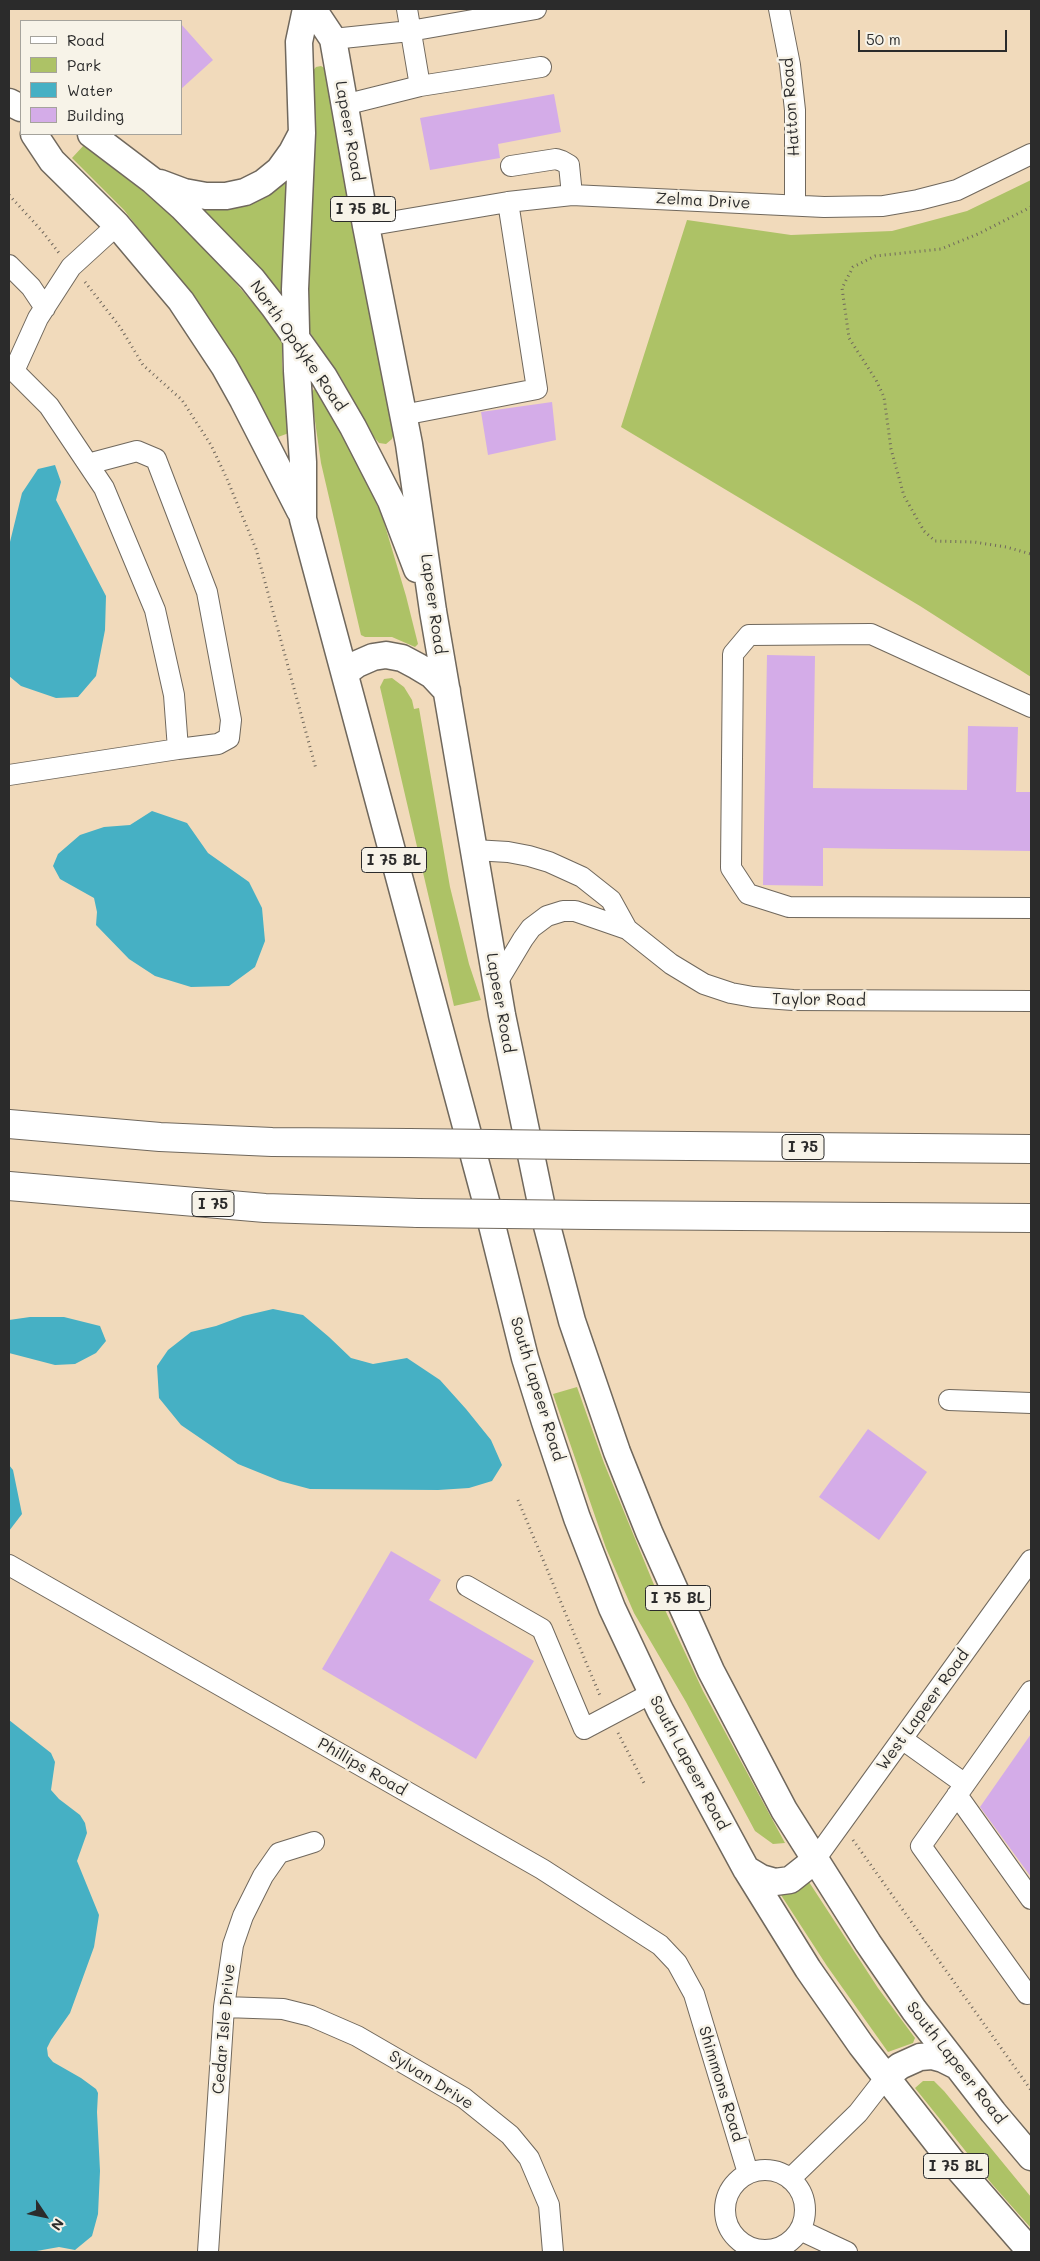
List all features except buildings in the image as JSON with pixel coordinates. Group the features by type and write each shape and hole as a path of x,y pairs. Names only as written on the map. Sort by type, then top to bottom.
{"highway":[{"name":"I 75","path":"9,1124 160,1137 272,1142 1031,1149"},
{"name":"I 75","path":"9,1186 264,1208 418,1213 1031,1218"}],"main road":[{"name":"I 75 BL","path":"306,9 299,42 302,133 295,289 295,338 304,462 303,519 345,673"},
{"name":"Lapeer Road","path":"313,9 333,39 366,226 403,414 419,508 433,612 496,984 541,1203"},
{"path":"153,181 184,192 206,196 226,196 245,192 263,183 279,170 292,152 302,133"},
{"path":"35,135 52,161 117,225 180,301 219,359 274,458 303,519"},
{"name":"North Opdyke Road","path":"92,135 153,181 210,234 252,279 295,338 339,402 369,456 391,501 433,612"},
{"path":"345,673 357,664 373,657 386,655 402,658 417,666 432,675 447,691"},
{"name":"South Lapeer Road","path":"345,673 486,1201 525,1358 577,1518 612,1608 652,1693 746,1869 814,1977 886,2077 950,2159 1031,2252"},
{"name":"South Lapeer Road","path":"541,1203 572,1321 617,1452 649,1532 711,1671 784,1810 814,1861 914,2010 1031,2158"},
{"path":"746,1869 761,1878 775,1882 790,1880 814,1861"},
{"path":"886,2077 900,2066 920,2057 932,2056 957,2066"}],"street":[{"path":"407,9 420,86"},
{"path":"333,39 410,31 536,9"},
{"name":"Hatton Road","path":"780,9 790,66 795,110 795,205"},
{"path":"344,105 420,86 541,67"},
{"name":"Zelma Drive","path":"366,226 508,202 572,195 853,208 883,206 918,200 976,182 1031,154"},
{"path":"511,166 556,159 562,160 569,165 572,195"},
{"path":"403,414 537,389 508,202"},
{"path":"117,225 71,267 38,318 11,375 49,406 104,488 155,610 174,694 178,749"},
{"path":"9,265 30,287 45,308"},
{"path":"9,775 218,744 229,738 231,720 206,592 156,459 137,451 88,464"},
{"path":"1031,707 871,634 749,635 733,654 731,868 748,894 789,908 1031,908"},
{"name":"Taylor Road","path":"474,850 508,852 529,856 568,870 595,886 611,900 628,929"},
{"name":"Taylor Road","path":"496,984 531,928 547,916 563,911 575,911 628,929 671,964 692,978 719,990 742,996 821,1001 1031,1001"},
{"path":"949,1400 1031,1403"},
{"name":"West Lapeer Road","path":"814,1861 1031,1560"},
{"name":"Phillips Road","path":"9,1565 542,1869 660,1945 677,1963 694,1994"},
{"path":"467,1586 542,1629 584,1729 652,1693"},
{"path":"1031,1690 921,1846 1028,1994 1031,1991"},
{"path":"902,1739 961,1790 1031,1899"},
{"name":"Cedar Isle Drive","path":"208,2252 224,2007 232,1945 243,1916 263,1876 279,1853 314,1842"},
{"name":"Shimmons Road","path":"694,1994 748,2173"},
{"name":"Sylvan Drive","path":"224,2007 283,2009 311,2016 357,2036 464,2098 510,2136 528,2158 550,2206 553,2252"},
{"path":"790,2179 858,2113 886,2077"},
{"path":"770,2170 790,2179 801,2193 805,2212 800,2230 785,2245 766,2251 747,2250 730,2232 724,2208 732,2187 748,2173 770,2170"},
{"path":"800,2230 848,2252"}],"path":[{"path":"9,195 42,231 60,255"},
{"path":"1031,207 978,234 941,249 875,256 853,267 842,288 849,338 876,380 884,397 891,449 904,496 924,532 935,541 974,542 1006,546 1031,554"},
{"path":"82,280 120,327 143,366 182,400 211,446 227,479 256,549 316,769"},
{"path":"518,1500 610,1715 645,1786"},
{"path":"851,1839 1031,2090"}],"green space":[{"path":"321,66 326,69 395,431 392,439 386,444 379,443 373,436 340,376 307,328 314,164 311,73 316,67"},
{"path":"84,145 174,217 228,274 282,337 282,364 289,433 278,437 235,358 211,321 124,210 72,158"},
{"path":"289,176 284,295 281,296 198,206"},
{"path":"1031,180 1031,677 920,606 621,427 687,220 791,235 892,231 967,211"},
{"path":"314,389 318,391 366,479 383,519 418,644 415,647 392,637 365,637 361,635 321,463 311,393"},
{"path":"392,678 404,687 412,700 414,709 419,708 450,887 469,964 481,1000 454,1006 380,687 384,679"},
{"path":"577,1387 604,1463 659,1597 703,1691 785,1843 773,1844 755,1831 686,1702 634,1613 606,1548 553,1394"},
{"path":"809,1882 878,1988 915,2038 913,2043 888,2052 827,1966 781,1895 782,1892"},
{"path":"923,2081 934,2081 944,2091 1031,2197 1031,2228 992,2184 915,2088"}],"water":[{"path":"55,465 61,482 56,500 106,596 105,630 96,676 78,697 56,698 21,686 9,676 9,546 22,493 38,469"},
{"path":"152,811 187,823 208,853 249,882 262,908 265,941 255,967 229,986 191,987 155,976 129,959 96,925 97,912 94,898 60,879 53,866 58,854 80,835 104,827 130,825"},
{"path":"273,1309 303,1315 351,1358 373,1364 407,1358 440,1380 491,1440 502,1465 492,1481 469,1488 438,1490 310,1489 280,1481 238,1464 181,1425 159,1398 157,1366 168,1350 191,1332"},
{"path":"30,1317 64,1317 100,1326 106,1341 96,1353 75,1364 55,1365 9,1353 9,1320"},
{"path":"9,1465 13,1470 22,1514 9,1531"},
{"path":"9,1720 51,1753 55,1762 51,1790 59,1799 80,1815 85,1823 87,1833 77,1861 99,1915 94,1947 70,2013 47,2048 48,2056 53,2062 81,2078 96,2089 98,2093 100,2171 98,2214 92,2236 75,2250 59,2247 31,2252 9,2252"}]}
